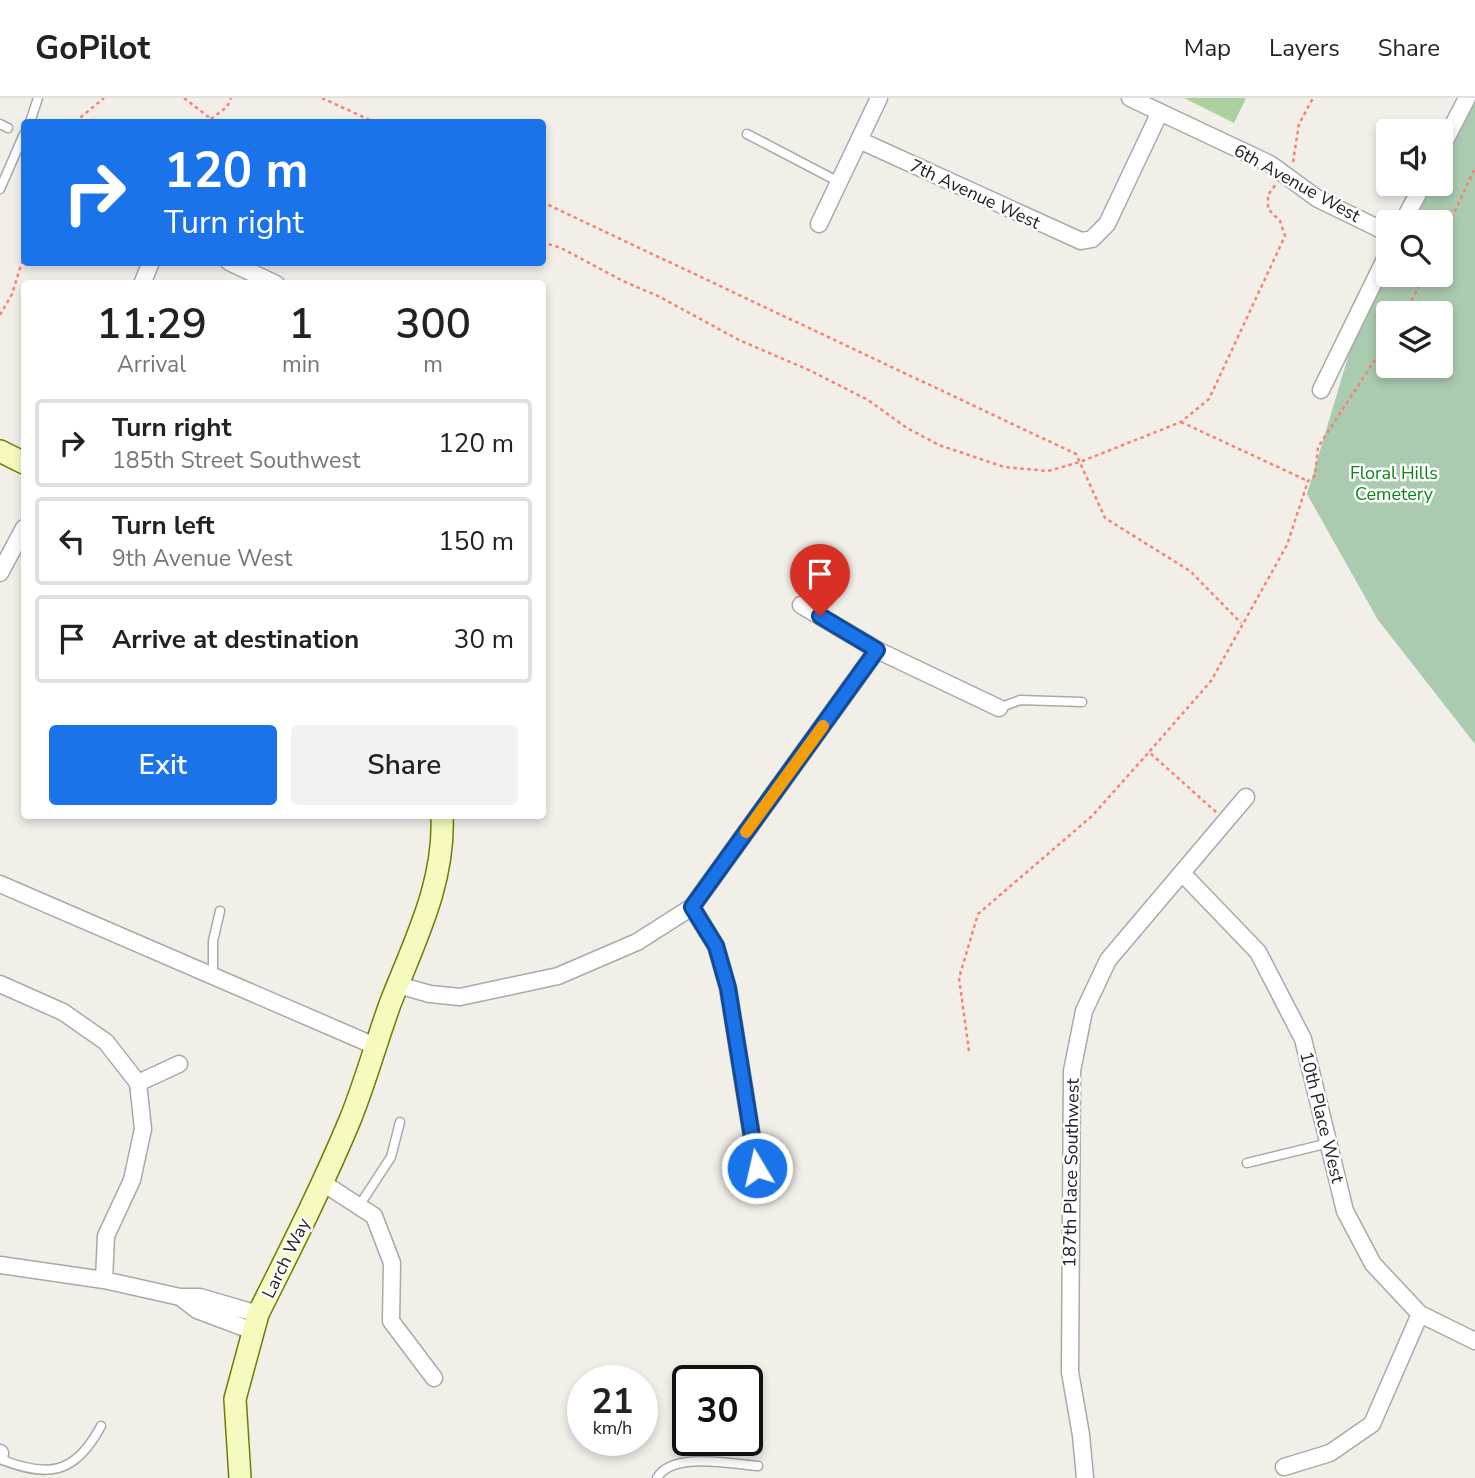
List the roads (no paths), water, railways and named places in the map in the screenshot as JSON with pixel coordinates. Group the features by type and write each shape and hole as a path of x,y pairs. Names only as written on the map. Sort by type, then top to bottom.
{"main road":[{"path":"0,452 21,462"},
{"name":"Larch Way","path":"240,1478 235,1399 256,1322 323,1183 351,1116 431,902 442,852 442,819"}],"street":[{"path":"819,224 879,98"},
{"name":"6th Avenue West","path":"1130,98 1270,164 1318,199 1376,227"},
{"path":"1453,125 1467,98"},
{"name":"7th Avenue West","path":"859,140 1081,241 1092,239 1107,224 1160,112"},
{"path":"238,266 267,280"},
{"path":"1321,390 1376,278"},
{"path":"0,573 21,534"},
{"path":"801,605 877,650 999,708"},
{"path":"398,985 430,994 460,997 558,975 637,942 692,907 877,650"},
{"name":"187th Place Southwest","path":"1085,1478 1070,1372 1072,1071 1084,1011 1108,960 1246,797"},
{"name":"10th Place West","path":"1182,873 1258,952 1303,1039 1345,1211 1373,1264 1420,1314 1475,1341"},
{"path":"0,884 375,1046"},
{"path":"692,907 716,946 728,988 757,1168"},
{"path":"0,985 63,1012 106,1042 138,1083 143,1129 132,1180 106,1236 104,1280"},
{"path":"138,1083 179,1064"},
{"path":"323,1183 374,1216 392,1263 391,1321 434,1378"},
{"path":"0,1265 104,1280 180,1297 200,1297 256,1322"},
{"path":"1284,1467 1330,1453 1372,1424 1420,1314"}],"lane":[{"path":"31,119 38,98"},
{"path":"747,134 839,183"},
{"path":"0,189 21,141"},
{"path":"999,708 1020,700 1082,702"},
{"path":"213,976 213,941 220,911"},
{"path":"359,1206 391,1157 400,1122"},
{"path":"1247,1163 1329,1143"},
{"path":"0,1455 23,1471 43,1474 64,1469 92,1443 100,1426"},
{"path":"657,1478 660,1472 672,1464 694,1461 758,1466"}],"park label":[{"name":"Floral Hills Cemetery","path":"1394,483"}]}
